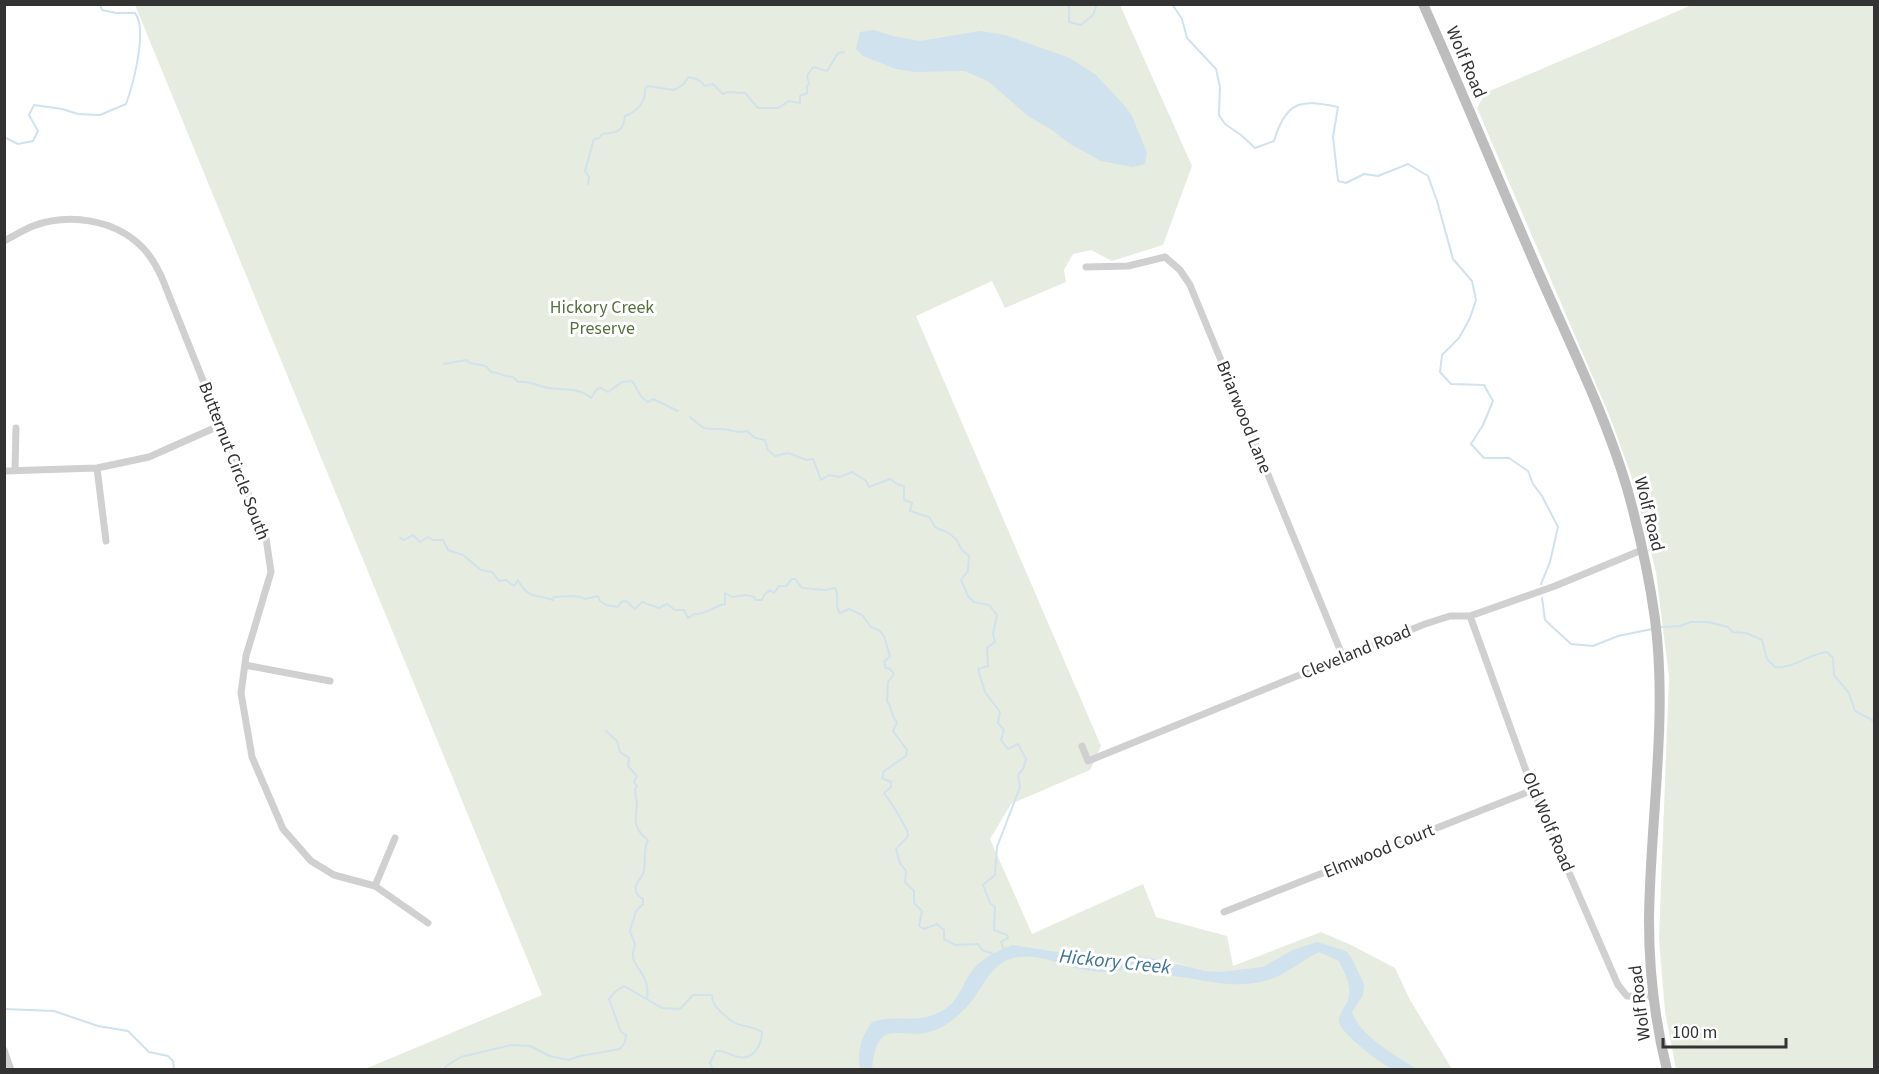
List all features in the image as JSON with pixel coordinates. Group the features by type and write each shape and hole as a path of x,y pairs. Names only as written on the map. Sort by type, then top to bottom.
{"main road":[{"name":"Wolf Road","path":"1423,4 1595,403 1626,488 1642,550 1656,638 1658,739 1649,922 1660,1041 1667,1070"}],"street":[{"name":"Butternut Circle South","path":"4,241 49,221 80,220 99,222 114,228 136,241 144,249 162,278 266,538 272,572 245,665 241,693 252,757 283,829 311,861 334,875 375,886 428,923"},
{"name":"Briarwood Lane","path":"1086,267 1128,266 1165,257 1180,270 1190,285 1343,657"},
{"path":"4,471 97,468 149,457 221,424"},
{"path":"15,470 16,428"},
{"path":"97,468 106,541"},
{"name":"Cleveland Road","path":"1082,746 1088,761 1425,624 1450,616 1470,616 1555,586 1642,550"},
{"name":"Old Wolf Road","path":"1470,616 1533,790 1618,985 1627,996 1655,996"},
{"path":"245,665 330,681"},
{"name":"Elmwood Court","path":"1224,912 1533,790"},
{"path":"375,886 395,838"},
{"path":"4,1050 11,1070"}],"green space":[{"name":"Hickory Creek Preserve","path":"135,5 1120,5 1192,166 1163,245 1112,261 1091,250 1073,254 1064,270 1066,282 1005,308 992,281 916,316 1101,746 1090,770 1011,804 990,839 1032,934 1143,884 1156,917 1227,936 1233,966 1321,932 1395,968 1410,1000 1452,1069 365,1069 542,995","holes":["1068,953 1157,959 1216,972 1212,974 1064,955"]},
{"path":"1692,5 1874,5 1874,1069 1676,1069 1665,1011 1659,939 1669,677 1656,572 1631,475 1610,417 1477,108 1485,93"}],"water":[{"path":"874,30 920,41 980,31 1005,35 1070,58 1096,75 1125,106 1132,116 1147,153 1145,164 1133,167 1101,161 1028,116 988,81 964,71 915,72 896,69 863,56 856,49 860,32"},
{"name":"Hickory Creek","path":"1317,942 1346,951 1351,957 1364,984 1363,995 1352,1012 1356,1021 1380,1045 1417,1069 1399,1070 1388,1067 1346,1033 1339,1021 1348,998 1348,982 1339,961 1319,952 1276,977 1250,984 1212,982 1169,975 1144,966 1105,972 1081,969 1037,957 1010,959 993,970 959,1015 940,1028 927,1033 886,1035 880,1040 875,1051 872,1069 860,1069 861,1044 872,1022 928,1017 938,1013 952,1003 979,963 1013,945 1088,957 1137,956 1206,971 1221,972 1263,967 1293,950"}],"waterway":[{"path":"4,137 18,144 33,141 38,131 29,115 34,105 78,114 100,115 126,104 138,57 139,21 135,13 102,10 100,4"},
{"path":"1067,4 1069,22 1081,25 1093,15 1097,4"},
{"path":"1172,4 1182,19 1187,38 1216,69 1220,87 1219,115 1225,124 1255,148 1274,141 1284,118 1296,106 1314,103 1338,107 1333,137 1338,181 1346,183 1364,174 1378,176 1408,164 1428,176 1453,259 1472,281 1476,300 1470,318 1459,338 1442,355 1440,372 1451,384 1484,385 1493,401 1483,425 1471,444 1484,458 1509,458 1528,471 1558,527 1550,562 1541,584"},
{"path":"588,184 589,177 585,171 594,139 599,138 602,134 621,129 625,116 637,109 648,86 674,90 684,84 688,77 691,77 705,86 713,84 723,94 727,92 745,93 758,108 778,108 789,101 800,103 800,96 807,93 809,84 807,76 813,67 827,71 838,53 844,52"},
{"path":"444,364 466,360 486,366 491,372 513,377 518,382 574,390 591,398 597,389 601,388 608,392 622,382 632,381 640,395 648,402 653,399 678,411"},
{"path":"690,417 705,428 747,431 755,438 765,440 768,450 775,456 788,453 807,460 813,459 821,480 829,475 840,477 852,472 866,481 869,487 890,479 904,486 904,500 912,503 910,511 929,517 936,528 956,539 962,550 969,556 968,571 961,580 968,596 974,602 989,605 997,615 993,634 995,642 987,648 988,666 978,669 985,692 1000,712 998,723 1004,730 1001,740 1008,749 1018,744 1026,759 1018,775 1020,787 997,847 995,875 983,885 990,903 995,907 994,930 1007,935 1008,938 1001,942 1004,950"},
{"path":"400,538 404,540 413,535 420,542 428,537 433,540 443,540 448,550 463,555 481,570 492,572 499,581 506,580 514,586 518,580 525,590 533,595 553,600 554,597 575,596 585,599 598,596 600,601 606,605 618,607 621,602 626,601 635,609 642,602 659,608 667,604 675,610 684,610 688,618 725,604 725,593 732,597 746,595 762,600 770,590 774,593 779,586 786,586 792,579 795,579 802,588 825,590 835,588 840,613 849,609 862,615 871,627 879,630 884,636 890,656 884,662 886,668 894,674 888,682 887,701 897,722 893,731 907,750 906,756 884,771 882,778 891,782 891,787 884,793 908,835 896,849 900,863 906,871 905,882 914,891 914,903 922,911 919,926 924,929 937,924 944,930 944,939 955,945 978,944 982,950 996,955"},
{"path":"1542,598 1545,620 1571,644 1593,646 1618,636 1652,629"},
{"path":"1660,627 1708,622 1728,627 1733,632 1746,633 1762,640 1767,659 1775,667 1788,666 1827,652 1833,658 1834,675 1849,693 1855,711 1874,721"},
{"path":"606,731 617,741 620,752 629,758 628,766 637,776 634,782 637,786 635,790 636,824 648,840 645,849 644,871 636,889 637,894 643,899 643,904 636,911 630,931 635,944 633,958 644,977 647,998"},
{"path":"445,1070 446,1066 461,1057 511,1045 530,1046 550,1056 568,1060 620,1049 625,1042 626,1035 621,1032 609,999 624,986 662,1008 680,1009 693,995 712,995 716,1006 731,1021 762,1032 759,1046 749,1056 739,1057 716,1051 710,1063 713,1070"},
{"path":"4,1009 54,1011 98,1026 128,1031 149,1052 168,1056 173,1061 174,1070"}]}
